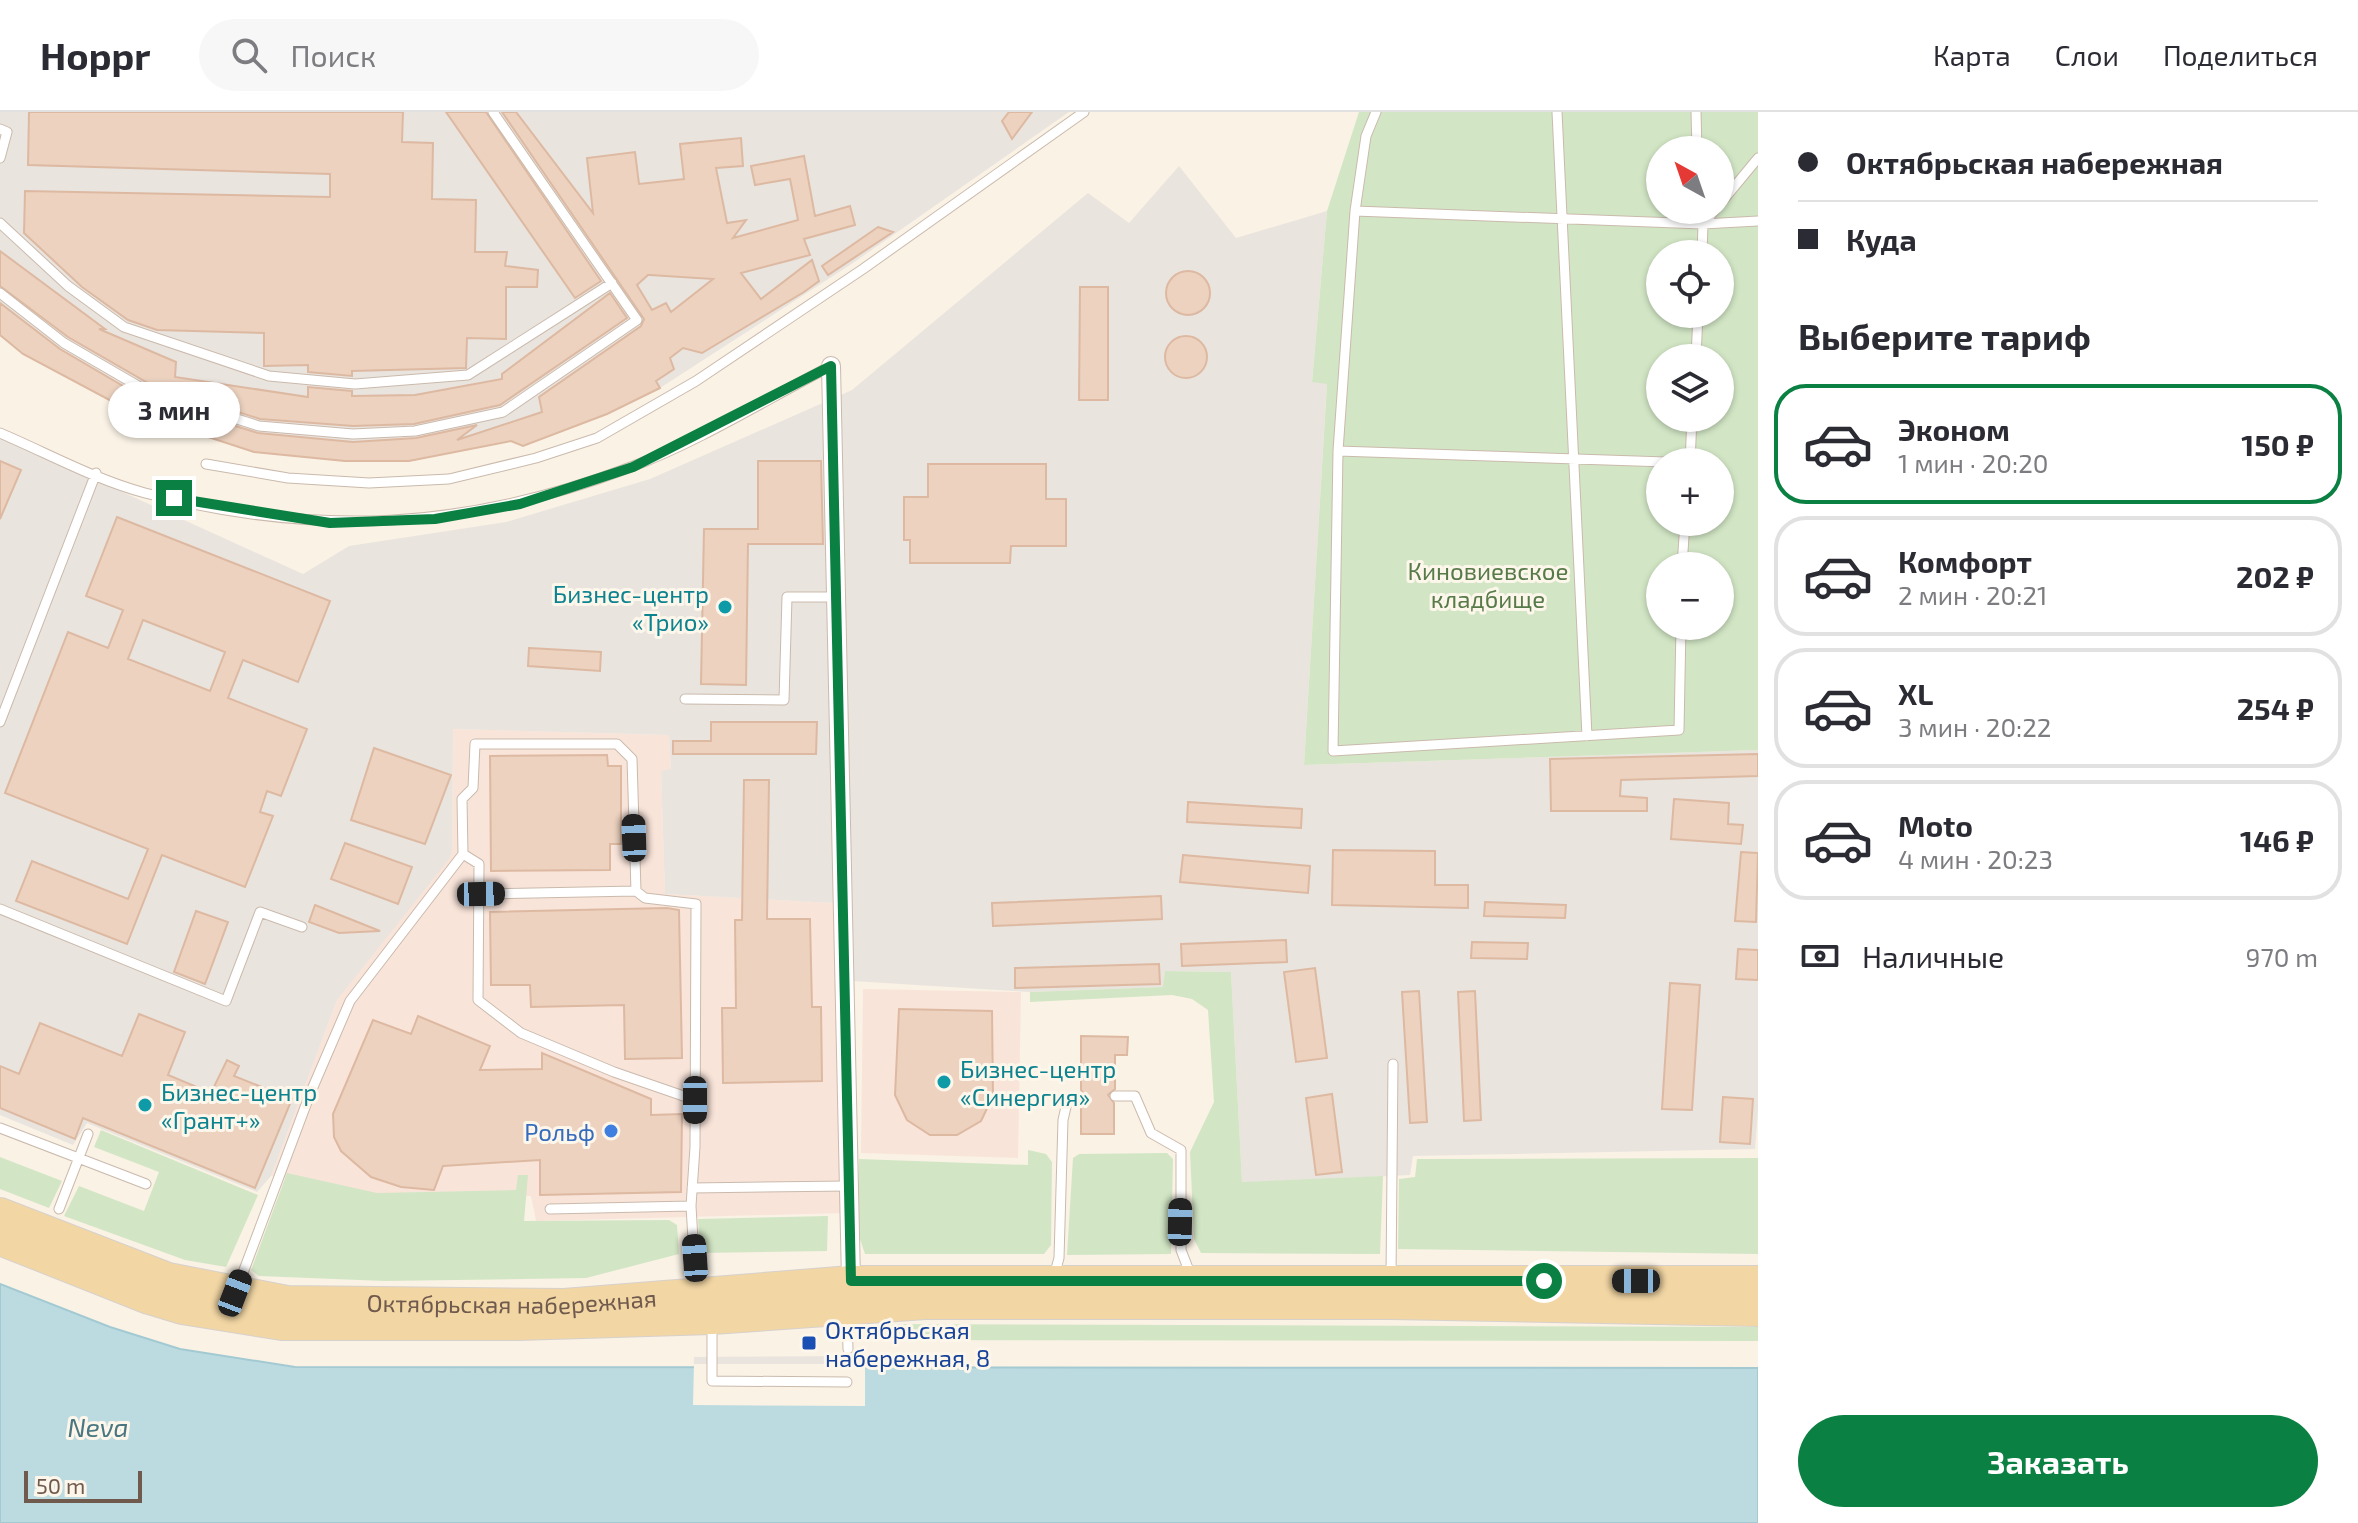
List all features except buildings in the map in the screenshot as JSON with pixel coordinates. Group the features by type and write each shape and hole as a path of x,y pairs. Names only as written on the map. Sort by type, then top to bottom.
{"main road":[{"name":"Октябрьская набережная","path":"0,1213 168,1278 287,1301 564,1304 851,1281 1758,1281"},
{"name":"Октябрьская набережная","path":"0,1240 182,1309 282,1325 518,1325 712,1319 925,1304 1391,1304 1758,1311"}],"street":[{"path":"831,366 851,1281"}],"lane":[{"path":"0,293 64,343 145,390 259,426 353,434 415,431 503,412 637,320 493,112"},
{"path":"206,464 288,478 369,483 449,479 536,458 597,438 709,372 1084,112"},
{"path":"1376,112 1366,136 1355,211 1338,451 1333,751 1679,730 1681,640"},
{"path":"1557,112 1576,457 1587,736"},
{"path":"1696,112 1697,136"},
{"path":"0,129 7,132 0,158"},
{"path":"1734,187 1758,158"},
{"path":"1355,211 1646,222"},
{"path":"1734,222 1758,221"},
{"path":"0,223 68,286 124,327 269,376 355,384 468,375 612,283"},
{"path":"1702,240 1703,224"},
{"path":"0,433 143,492 236,511 330,523 435,519 520,504 633,467 831,366"},
{"path":"1338,451 1646,461"},
{"path":"0,722 96,473"},
{"path":"685,699 784,700 787,597 837,597"},
{"path":"235,1293 310,1094 350,1001 463,854 462,799 473,788 475,744 617,744 632,759 636,891"},
{"path":"463,854 479,864 478,1000 521,1033 695,1100"},
{"path":"481,894 636,891 645,898 696,904 691,1206 696,1294"},
{"path":"0,909 226,1001 260,912 302,927"},
{"path":"1391,1280 1393,1064"},
{"path":"1115,1096 1135,1096 1151,1133 1181,1150 1181,1250 1193,1283"},
{"path":"1052,1283 1059,1258 1063,1120 1068,1098 1081,1098"},
{"path":"0,1128 146,1184"},
{"path":"59,1209 88,1134"},
{"path":"692,1188 848,1186"},
{"path":"550,1209 691,1206"},
{"path":"847,1311 848,1349"},
{"path":"712,1319 712,1381 847,1382"}],"shaded area":[{"path":"0,112 1069,112 853,263 660,388 607,414 523,446 511,441 409,461 346,462 254,452 132,412 23,354 0,335"},
{"path":"1179,166 1236,238 1327,211 1312,381 1327,383 1304,765 1758,750 1758,1111 1755,1149 1413,1156 1410,1175 1242,1183 1231,972 1165,971 1164,987 1030,992 836,980 834,903 665,894 661,771 671,769 669,735 453,729 452,851 449,859 337,1000 271,1176 257,1192 87,1123 73,1145 0,1115 0,432 32,451 303,574 349,546 506,522 650,479 852,390 1088,193 1129,223"},
{"path":"453,729 669,735 671,770 661,771 665,894 834,903 844,1213 536,1221 531,1196 370,1197 338,1185 271,1176 337,1000 452,851"},
{"path":"863,989 1021,992 1018,1158 861,1153"},
{"path":"865,1356 865,1406 693,1405 694,1357"}],"green space":[{"name":"Киновиевское кладбище","path":"1359,112 1758,112 1758,750 1304,765 1327,384 1312,382 1327,211"},
{"path":"1165,971 1231,972 1242,1182 1383,1176 1380,1254 1201,1253 1194,1239 1190,1152 1214,1102 1208,1010 1192,999 1172,995 1030,1002 1030,992 1163,987"},
{"path":"101,1130 258,1195 226,1267 185,1260 64,1216 79,1186 144,1211 159,1172 94,1147"},
{"path":"1028,1150 1046,1154 1052,1162 1051,1245 1044,1254 865,1254 858,1233 859,1159 1028,1165"},
{"path":"1167,1153 1173,1159 1171,1254 1067,1255 1073,1158 1079,1154"},
{"path":"0,1157 62,1181 49,1208 0,1189"},
{"path":"1758,1158 1758,1254 1398,1249 1399,1179 1415,1177 1417,1159"},
{"path":"287,1173 377,1193 516,1190 518,1175 528,1175 524,1221 669,1220 677,1225 679,1254 586,1278 385,1281 259,1276 251,1270"},
{"path":"828,1216 827,1251 700,1253 698,1219"},
{"path":"878,1324 1758,1327 1758,1341 864,1340 871,1327"}],"water":[{"name":"Neva","path":"0,1284 110,1327 180,1349 295,1367 1758,1368 1758,1523 0,1523"}],"pier":[{"path":"694,1364 865,1364 865,1406 693,1405"}],"place":[{"name":"Бизнес-центр «Трио»","path":"725,607"},
{"name":"Бизнес-центр «Синергия»","path":"944,1082"},
{"name":"Бизнес-центр «Грант+»","path":"145,1105"},
{"name":"Рольф","path":"611,1131"},
{"name":"Октябрьская набережная, 8","path":"809,1343"}],"route":[{"path":"174,498 236,511 330,523 435,519 520,504 633,467 831,366 851,1281 1544,1281"}]}
